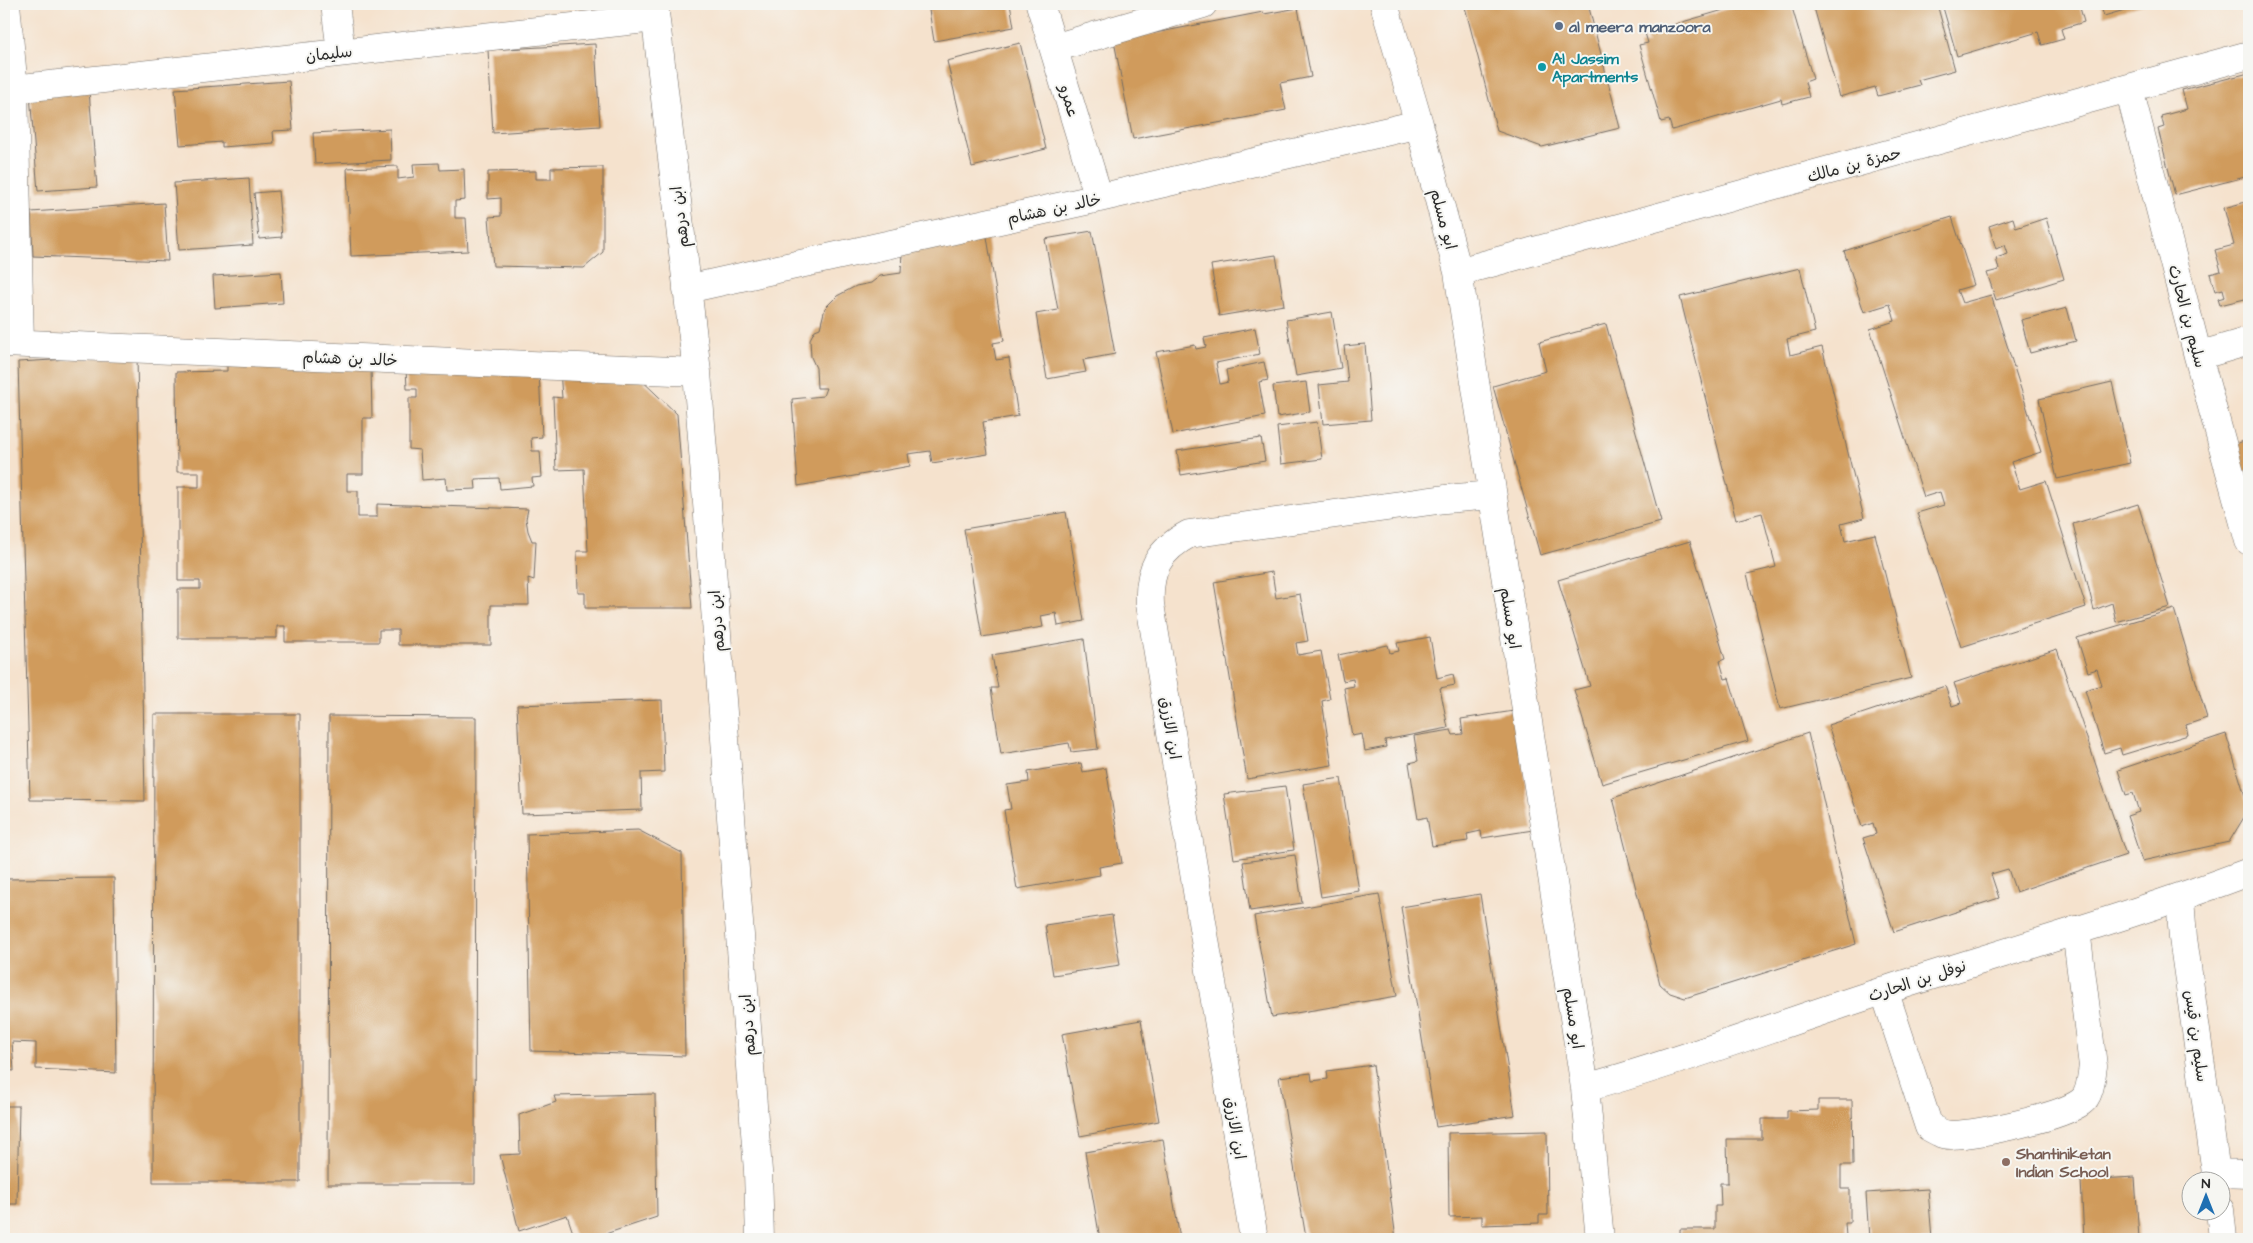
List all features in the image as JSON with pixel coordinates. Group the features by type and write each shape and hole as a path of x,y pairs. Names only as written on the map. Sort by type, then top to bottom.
{"street":[{"path":"6,4 12,343"},
{"path":"335,4 341,52"},
{"name":"عمرو","path":"1040,4 1100,198"},
{"path":"1054,48 1203,4"},
{"name":"ابو مسلم","path":"1384,4 1419,124 1458,272 1585,1088 1600,1239"},
{"name":"سليمان","path":"9,89 341,52 655,11"},
{"name":"ابن درهم","path":"655,11 697,372 758,1171 760,1239"},
{"name":"حمزة بن مالك","path":"1458,272 2249,55"},
{"name":"سليم بن الحارث","path":"2129,89 2198,356 2249,542"},
{"name":"خالد بن هشام","path":"687,289 1100,198 1419,124"},
{"path":"2198,356 2249,341"},
{"name":"خالد بن هشام","path":"12,343 697,372"},
{"name":"ابن الازرق","path":"1254,1239 1150,604 1149,586 1154,570 1162,555 1174,542 1189,534 1445,499 1492,495"},
{"name":"نوفل بن الحارث","path":"1585,1088 1650,1070 1884,990 2180,898 2249,872"},
{"name":"سليم بن قيس","path":"2180,898 2183,938 2216,1170"},
{"path":"1884,990 1929,1127 1949,1136 2003,1128 2062,1111 2083,1101 2090,1086 2093,1066 2076,930"},
{"name":"سليم بن قيس","path":"2230,1176 2249,1174"},
{"path":"2221,1220 2223,1239"}],"building":[{"path":"928,4 1010,4 1014,27 934,41"},
{"name":"Al Jassim Apartments","path":"1478,4 1588,4 1620,128 1542,147 1497,131 1465,7"},
{"path":"1744,4 1791,4 1813,79 1805,82 1809,97 1782,104 1781,99 1672,130 1669,120 1661,122 1639,45 1648,43 1645,33"},
{"path":"1813,4 1937,4 1955,70 1918,80 1920,85 1878,96 1875,87 1839,97"},
{"path":"1942,4 2079,4 2084,22 2061,29 2064,39 2042,45 2038,32 1957,56"},
{"path":"2100,4 2145,4 2104,16"},
{"path":"1298,8 1311,77 1280,83 1286,110 1133,139 1114,41 1263,12 1264,14"},
{"path":"1020,43 1046,149 972,167 947,61"},
{"path":"595,44 600,126 493,133 488,50"},
{"path":"2249,73 2249,176 2175,195 2158,129 2164,127 2161,116 2187,109 2182,90"},
{"path":"289,81 293,130 273,131 274,143 222,147 222,142 180,145 175,89"},
{"path":"89,91 97,187 38,191 30,95"},
{"path":"390,129 391,160 315,164 313,133"},
{"path":"439,163 440,170 464,169 465,200 455,201 455,218 466,218 468,251 351,256 347,168 398,166 398,179 414,177 413,164"},
{"path":"603,167 603,252 584,268 493,266 489,217 501,216 501,198 488,199 488,172 536,171 536,179 551,179 551,168"},
{"path":"249,178 253,245 179,250 174,183"},
{"path":"278,191 282,237 259,239 254,193"},
{"path":"2249,201 2249,298 2220,305 2218,299 2225,297 2223,289 2215,291 2210,274 2221,271 2215,250 2234,245 2224,208"},
{"path":"164,203 168,261 33,256 31,212"},
{"path":"1952,217 1974,285 1957,290 1962,303 1991,295 2041,452 2011,462 2020,489 2046,481 2086,607 1961,647 1917,513 1944,505 1940,492 1924,497 1870,329 1895,321 1890,304 1864,312 1844,251"},
{"path":"2013,218 2016,228 2046,218 2064,279 1996,300 1987,273 1999,270 1996,258 2008,254 2005,245 1996,249 1989,226"},
{"path":"1092,231 1115,354 1083,360 1086,372 1047,379 1036,314 1058,310 1045,239"},
{"path":"987,237 1004,341 993,343 996,360 1009,358 1018,416 983,422 988,454 932,463 930,451 908,454 910,466 798,486 792,399 823,396 826,388 817,388 816,368 811,357 810,339 815,330 820,328 825,308 837,296 856,286 871,283 880,276 901,273 902,251"},
{"path":"1276,255 1284,305 1219,316 1211,265"},
{"path":"1800,268 1815,332 1787,339 1790,355 1822,347 1864,518 1841,524 1845,541 1875,534 1911,678 1780,709 1747,574 1776,567 1762,513 1736,520 1680,297"},
{"path":"281,272 283,303 215,308 213,276"},
{"path":"2067,308 2076,341 2030,353 2021,320"},
{"path":"1332,312 1341,368 1296,376 1286,320"},
{"path":"1606,324 1661,522 1540,555 1493,386 1546,371 1539,342"},
{"path":"1255,328 1260,354 1216,363 1220,384 1228,382 1226,370 1264,362 1268,380 1259,382 1265,416 1173,434 1156,352 1195,345 1196,349 1206,347 1204,338"},
{"path":"1365,344 1371,420 1323,424 1319,385 1348,382 1344,346"},
{"path":"137,355 145,801 30,800 18,362"},
{"path":"227,357 371,368 372,418 363,418 363,474 347,474 347,491 358,491 358,517 377,517 377,504 528,509 526,519 528,531 532,541 536,541 534,580 528,578 529,605 491,605 491,645 398,645 398,630 379,630 379,642 285,642 285,626 277,626 277,638 178,638 178,589 200,589 200,581 178,581 178,487 199,487 199,472 177,472 176,372 227,371"},
{"path":"406,368 539,370 542,437 531,438 532,451 540,451 542,477 532,478 533,486 500,489 499,478 475,479 476,489 447,490 446,478 422,480 420,450 409,449 409,398 417,398 417,389 407,389"},
{"path":"560,370 635,374 677,414 692,608 585,608 585,593 578,593 577,551 588,551 584,469 556,470 553,397 562,398"},
{"path":"1306,382 1310,412 1277,417 1273,386"},
{"path":"2112,382 2130,463 2057,479 2039,399"},
{"path":"1317,422 1322,459 1281,464 1277,427"},
{"path":"1261,438 1265,461 1181,475 1177,451"},
{"path":"2249,439 2249,506 2233,445"},
{"path":"2138,504 2170,607 2116,622 2112,603 2094,610 2073,524"},
{"path":"1066,512 1084,621 1058,626 1056,613 1041,616 1043,627 982,637 964,529"},
{"path":"1690,541 1725,659 1720,661 1725,679 1729,678 1748,741 1602,784 1574,690 1590,686 1558,580"},
{"path":"1272,572 1276,598 1300,594 1308,641 1296,643 1298,655 1321,651 1330,699 1322,701 1332,765 1247,779 1214,582"},
{"path":"2174,609 2207,718 2186,725 2188,735 2122,755 2120,748 2104,753 2085,690 2102,685 2097,669 2088,672 2077,638"},
{"path":"1430,637 1437,678 1453,674 1455,685 1440,688 1448,728 1385,740 1386,747 1365,751 1362,734 1352,736 1344,688 1354,686 1353,679 1343,681 1338,655 1388,645 1390,653 1399,651 1397,643"},
{"path":"1084,639 1098,749 1071,752 1069,743 1001,754 991,688 998,688 992,655"},
{"path":"2057,649 2126,855 2016,892 2008,869 1991,874 1999,898 1894,932 1863,838 1876,834 1873,823 1862,827 1828,725 1945,686 1952,706 1961,703 1954,683"},
{"path":"662,700 664,772 641,773 642,810 522,814 517,705"},
{"path":"1514,711 1533,830 1482,838 1481,831 1467,834 1468,841 1432,846 1427,817 1418,819 1409,763 1418,761 1414,736 1451,730 1453,735 1463,734 1461,719"},
{"path":"154,714 300,714 300,1182 153,1182"},
{"path":"329,716 476,717 475,1184 328,1184"},
{"path":"1808,733 1856,944 1685,998 1670,993 1660,984 1613,798"},
{"path":"2226,734 2249,809 2229,842 2142,861 2127,816 2139,812 2133,793 2126,795 2118,770"},
{"path":"1081,763 1083,772 1106,768 1122,863 1099,867 1100,875 1017,889 1004,810 1011,809 1007,785 1029,782 1028,772"},
{"path":"1341,778 1359,891 1321,897 1303,784"},
{"path":"1285,786 1294,850 1234,859 1224,794"},
{"path":"638,830 682,853 685,1056 531,1051 527,834"},
{"path":"1295,855 1302,903 1250,911 1243,862"},
{"path":"114,878 116,1073 36,1069 36,1043 12,1042 14,1071 4,1070 4,879"},
{"path":"1379,894 1397,996 1272,1017 1254,916"},
{"path":"1480,894 1515,1115 1436,1127 1401,907"},
{"path":"1112,915 1120,965 1053,975 1045,925"},
{"path":"1141,1020 1159,1121 1080,1136 1062,1034"},
{"path":"1373,1065 1396,1239 1313,1239 1305,1232 1279,1077 1311,1073 1312,1081 1328,1079 1327,1071"},
{"path":"655,1094 657,1217 590,1239 575,1239 567,1215 519,1231 500,1155 520,1154 519,1115 556,1102 554,1096"},
{"path":"1818,1100 1852,1100 1853,1165 1841,1165 1841,1189 1850,1189 1850,1223 1845,1223 1846,1237 1851,1239 1680,1239 1680,1229 1715,1229 1715,1206 1721,1206 1720,1183 1728,1183 1727,1139 1762,1139 1762,1119 1787,1119 1787,1111 1818,1110"},
{"path":"4,1106 19,1106 17,1204 4,1204"},
{"path":"1547,1131 1548,1215 1539,1215 1539,1223 1482,1225 1482,1216 1449,1217 1448,1133"},
{"path":"1163,1139 1180,1239 1100,1239 1085,1152"},
{"path":"2135,1177 2139,1239 2084,1239 2081,1180"},
{"path":"1928,1189 1932,1239 1869,1239 1866,1193"}],"place":[{"name":"al meera manzoora","path":"1559,26"},
{"name":"Al Jassim Apartments","path":"1542,67"},
{"name":"Shantiniketan Indian School","path":"2006,1162"}]}
